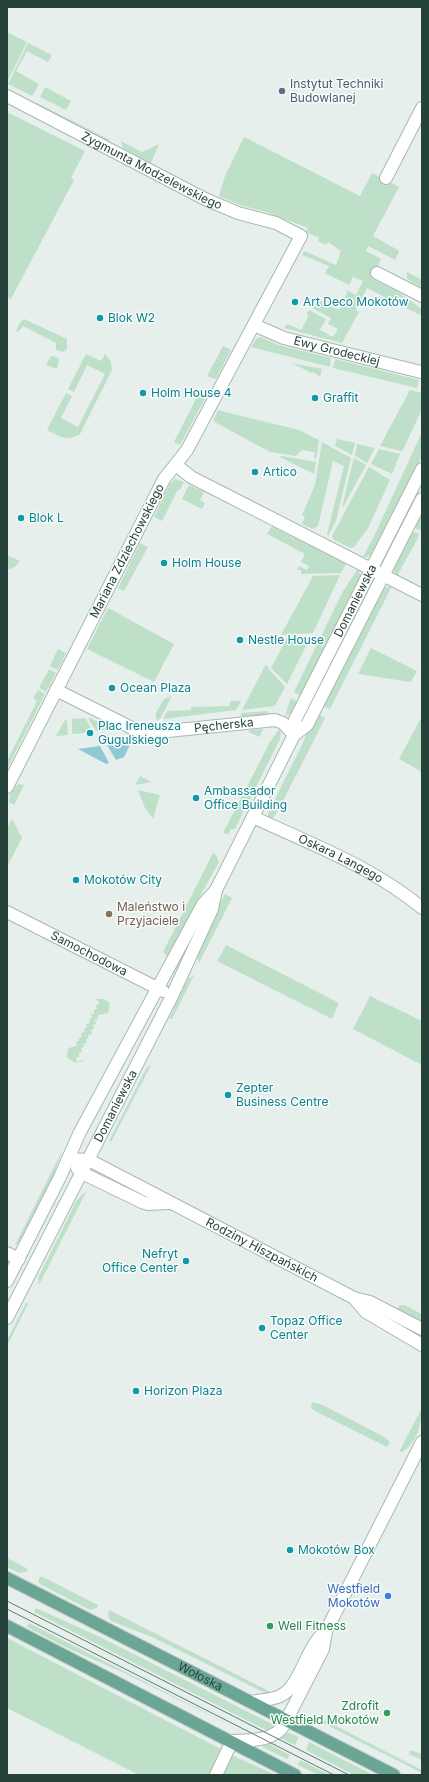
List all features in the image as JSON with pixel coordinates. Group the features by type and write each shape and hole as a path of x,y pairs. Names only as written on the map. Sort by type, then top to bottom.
{"main road":[{"name":"Wołoska","path":"7,1578 394,1775"},
{"path":"7,1626 232,1741 295,1775"}],"street":[{"name":"Zygmunta Modzelewskiego","path":"7,96 205,199 238,213 276,223 301,236"},
{"path":"386,178 422,108"},
{"name":"Mariana Zdziechowskiego","path":"7,787 164,479 187,450 301,236"},
{"path":"377,273 422,296"},
{"name":"Ewy Grodeckiej","path":"254,325 284,338 421,372"},
{"path":"176,465 191,477 422,595"},
{"name":"Domaniewska","path":"7,1318 172,996 212,909 216,890 294,734 295,720 422,469"},
{"name":"Domaniewska","path":"294,734 307,725 422,499"},
{"name":"Pęcherska","path":"56,690 132,729 149,732 275,720 283,723 294,734"},
{"name":"Oskara Langego","path":"253,817 373,874 400,890 422,908"},
{"name":"Domaniewska","path":"7,1281 80,1132 203,904 216,890"},
{"name":"Samochodowa","path":"7,912 172,996"},
{"name":"Rodziny Hiszpańskich","path":"68,1159 89,1160 354,1298 370,1302 422,1330"},
{"name":"Rodziny Hiszpańskich","path":"68,1159 82,1173 142,1202 148,1204 170,1203"},
{"path":"7,1253 19,1258"},
{"name":"Rodziny Hiszpańskich","path":"354,1298 366,1312 422,1345"},
{"path":"216,1775 232,1741 263,1739 272,1736 281,1730 323,1649 326,1631 422,1442"},
{"path":"250,1702 280,1696 288,1691 313,1644 326,1631"}],"green space":[{"path":"7,32 27,42 7,82"},
{"path":"28,43 52,55 48,62 27,51 16,71 39,84 32,96 8,84"},
{"path":"45,87 71,101 66,110 40,97"},
{"path":"37,103 110,140 106,142 35,107"},
{"path":"7,112 85,151 71,178 74,180 11,299 7,297"},
{"path":"244,137 360,196 372,173 399,187 373,236 398,250 399,252 395,260 368,246 366,251 381,259 372,279 395,290 422,309 422,316 367,288 356,310 359,312 342,343 284,328 287,324 301,330 308,317 307,313 309,310 326,319 320,330 333,337 338,329 328,324 331,318 310,307 315,298 336,309 339,309 347,293 346,290 356,295 363,281 353,277 349,285 325,273 329,266 302,255 304,251 336,265 341,251 328,242 326,245 318,241 319,238 306,232 308,228 266,212 240,205 219,196 225,176"},
{"path":"121,141 142,152 159,144 151,163 123,148"},
{"path":"407,272 422,280 422,288 407,279"},
{"path":"24,319 67,339 67,349 63,352 56,350 56,343 23,326 18,332 16,331 20,322"},
{"path":"260,337 279,345 331,358 330,367 251,347 256,339"},
{"path":"223,346 231,350 216,379 207,376"},
{"path":"86,354 101,361 105,354 111,362 112,370 80,434 76,437 64,438 47,430 66,393 72,396 61,418 78,427 105,374 87,365 74,392 68,389"},
{"path":"51,356 58,358 59,361 57,369 46,365"},
{"path":"335,359 419,380 417,388 333,368"},
{"path":"292,363 322,369 320,377 314,372 311,373"},
{"path":"201,389 208,393 180,445 174,442"},
{"path":"410,390 422,393 422,409 403,450 401,451 380,446"},
{"path":"218,410 299,430 319,440 316,459 314,458 315,452 302,450 296,456 270,452 213,421"},
{"path":"422,432 422,456 373,552 368,557 363,557 376,532"},
{"path":"337,439 355,443 352,455 335,446"},
{"path":"322,442 351,458 336,521 328,536 327,534 344,466 333,461 318,526 313,529 302,524 305,517 302,515 315,485"},
{"path":"357,444 375,448 367,463 355,456"},
{"path":"379,449 400,454 392,474 371,464"},
{"path":"280,457 316,462 314,474"},
{"path":"354,458 366,465 342,507"},
{"path":"369,467 390,480 368,528 354,547 351,548 334,540 332,536"},
{"path":"175,479 184,482 180,490 178,489 162,521 154,517 170,484"},
{"path":"189,485 204,492 200,500 205,503 202,509 182,499"},
{"path":"422,509 422,530 416,529 416,524 414,523"},
{"path":"272,526 294,538 296,535 347,562 341,573 301,574 301,570 297,570 299,566 307,570 309,566 301,562 305,554 267,534"},
{"path":"413,532 418,533 419,536 397,576 392,568 399,551 402,553"},
{"path":"140,543 148,547 124,591 118,588"},
{"path":"7,555 20,561 15,567 7,570"},
{"path":"358,568 361,576 301,696 294,692 342,593"},
{"path":"340,575 313,633 281,635 313,576"},
{"path":"392,586 330,709 320,705 381,589"},
{"path":"108,608 174,644 154,682 87,649"},
{"path":"311,636 287,684 271,668 287,638"},
{"path":"371,648 417,671 411,682 358,674"},
{"path":"58,649 66,653 58,670 50,666"},
{"path":"266,664 285,687 275,706 242,710"},
{"path":"49,669 56,673 46,692 39,688"},
{"path":"38,690 45,694 7,769 7,761 37,701 33,698"},
{"path":"172,696 160,719 156,720 156,713 164,699"},
{"path":"291,698 298,702 293,712 285,716"},
{"path":"230,701 241,701 236,710 163,719 167,711 191,710 191,707 230,706"},
{"path":"267,711 270,716 241,716 241,713"},
{"path":"316,712 325,718 279,809 271,821 268,817 268,813 302,745"},
{"path":"422,716 422,772 399,759"},
{"path":"85,718 93,732 72,734 72,719"},
{"path":"88,718 90,718 112,729 96,731"},
{"path":"65,720 67,720 68,735 56,736"},
{"path":"263,729 260,737 248,732 250,730"},
{"path":"279,729 281,733 280,739 235,829 231,829 228,834 223,833 270,742"},
{"path":"140,776 152,782 135,785"},
{"path":"19,784 24,785 14,805 9,802 9,797 13,789"},
{"path":"138,790 160,795 153,819 145,808"},
{"path":"12,819 22,838 7,867 7,828"},
{"path":"213,853 216,855 219,862 167,956 163,952"},
{"path":"225,894 232,898 199,963 199,948 202,939"},
{"path":"226,945 339,1003 332,1019 217,961"},
{"path":"194,975 172,1019 169,1019 188,979"},
{"path":"370,996 422,1021 422,1065 353,1029"},
{"path":"98,999 104,999 110,1003 108,1013 98,1015 98,1019 95,1020 96,1024 93,1025 94,1029 91,1030 92,1034 88,1035 89,1038 86,1039 87,1043 83,1044 84,1047 81,1048 82,1052 79,1053 79,1057 76,1058 77,1062 84,1060 77,1063 67,1057 68,1048 77,1046 76,1042 82,1037 81,1033 85,1032 84,1028 87,1028 86,1024 90,1023 89,1019 92,1018 91,1014 94,1014 94,1010 97,1009 96,1005 99,1004 98,1000 92,1001"},
{"path":"151,1065 111,1142 109,1141 147,1067"},
{"path":"62,1151 54,1174 19,1243 15,1245"},
{"path":"87,1190 39,1285 38,1278 77,1200"},
{"path":"26,1303 28,1304 7,1346 7,1340"},
{"path":"400,1305 404,1305 422,1314 422,1322 397,1309"},
{"path":"312,1402 323,1405 386,1438 390,1442 387,1447 313,1410 311,1407"},
{"path":"422,1408 420,1426 415,1438 407,1448 402,1452 399,1452"},
{"path":"7,1558 28,1569 26,1572 19,1573 7,1567"},
{"path":"41,1576 98,1605 97,1608 90,1610 40,1584 38,1581"},
{"path":"36,1608 102,1638 276,1726 268,1731 34,1612"},
{"path":"109,1610 267,1690 270,1693 261,1691 154,1638 111,1621 108,1616"},
{"path":"29,1623 246,1733 122,1672 65,1647 27,1627"},
{"path":"7,1638 238,1758 276,1775 139,1775 7,1708"},
{"path":"322,1719 422,1770 422,1773 321,1722"},
{"path":"286,1732 299,1737 295,1745 280,1738"},
{"path":"309,1742 373,1775 354,1775 306,1750"},
{"path":"269,1744 290,1755 287,1759 262,1747"},
{"path":"411,1750 422,1754 422,1760 409,1754"},
{"path":"300,1760 330,1775 318,1775 298,1765"}],"water":[{"path":"131,743 124,757 116,760 107,745"},
{"path":"100,746 109,763 106,764 78,749"}],"tram line":[{"path":"7,1601 349,1775"},
{"path":"7,1609 334,1775"}],"place":[{"name":"Instytut Techniki Budowlanej","path":"282,91"},
{"name":"Art Deco Mokotów","path":"295,302"},
{"name":"Blok W2","path":"100,318"},
{"name":"Holm House 4","path":"143,393"},
{"name":"Graffit","path":"315,398"},
{"name":"Artico","path":"255,472"},
{"name":"Blok L","path":"21,518"},
{"name":"Holm House","path":"164,563"},
{"name":"Nestle House","path":"240,640"},
{"name":"Ocean Plaza","path":"112,688"},
{"name":"Plac Ireneusza Gugulskiego","path":"90,733"},
{"name":"Ambassador Office Building","path":"196,798"},
{"name":"Mokotów City","path":"76,880"},
{"name":"Maleństwo i Przyjaciele","path":"109,914"},
{"name":"Zepter Business Centre","path":"228,1095"},
{"name":"Nefryt Office Center","path":"186,1261"},
{"name":"Topaz Office Center","path":"262,1328"},
{"name":"Horizon Plaza","path":"136,1391"},
{"name":"Mokotów Box","path":"290,1550"},
{"name":"Westfield Mokotów","path":"388,1596"},
{"name":"Well Fitness","path":"270,1626"},
{"name":"Zdrofit Westfield Mokotów","path":"387,1713"}]}
